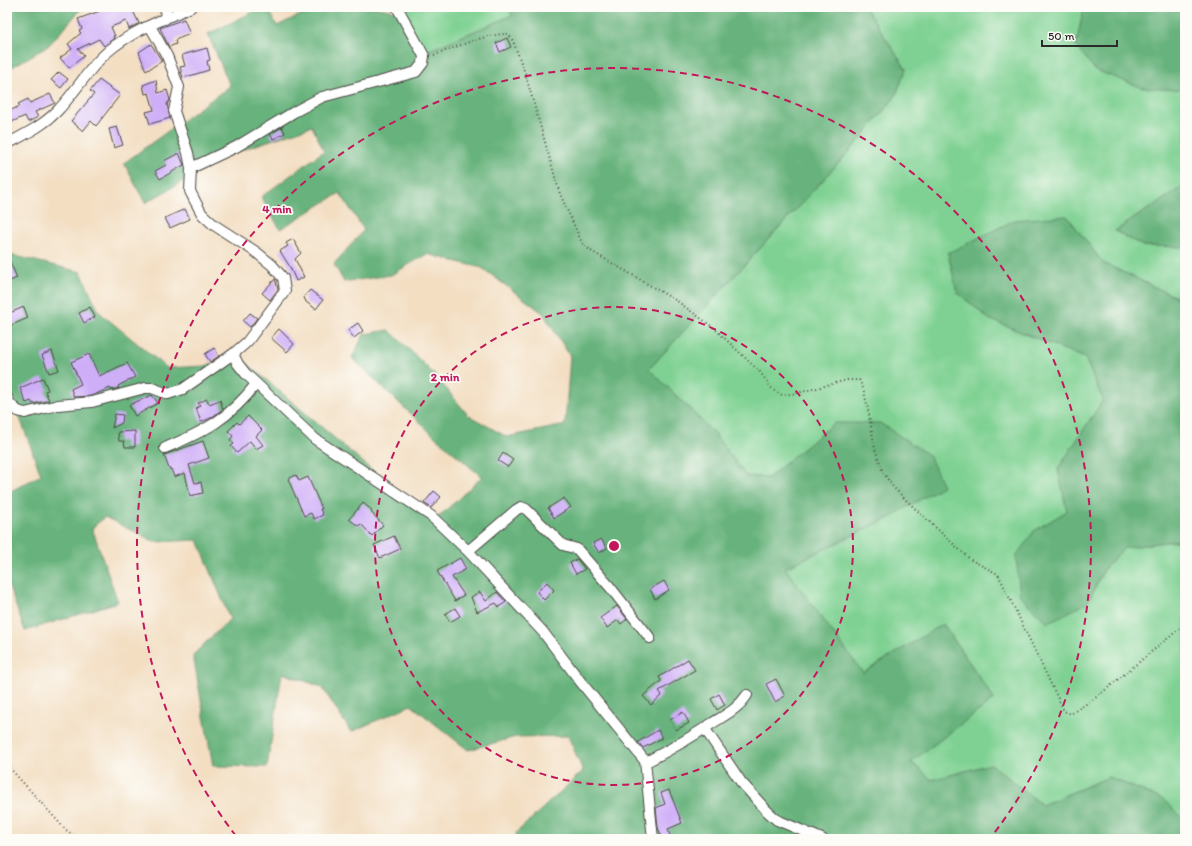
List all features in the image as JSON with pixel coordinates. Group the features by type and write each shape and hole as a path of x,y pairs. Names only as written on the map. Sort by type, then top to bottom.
{"street":[{"path":"165,19 166,7"},
{"path":"7,144 32,131 60,109 99,59 125,40 150,26 191,7"},
{"path":"191,168 236,147 322,97 335,92 411,74 419,69 423,64 421,48 397,7"},
{"path":"7,397 10,404 18,411 25,413 58,405 92,402 145,388 152,388 168,394 183,389 234,354 247,342 285,291 285,283 283,278 272,265 256,252 224,233 202,214 190,191 191,168 186,144 174,111 179,87 167,56 150,26"},
{"path":"234,354 238,364 256,384 315,439 431,516 468,551 543,632 644,761 653,839"},
{"path":"165,448 190,437 229,414 241,403 256,384"},
{"path":"468,551 521,507 563,545 576,549 610,587 650,638"},
{"path":"644,761 650,760 730,713 742,703 747,695"},
{"path":"705,729 741,782 767,811 777,820 822,839"}],"path":[{"path":"423,59 498,34 508,34 513,41 525,73 560,194 582,243 591,251 677,301 714,328 760,372 773,390 782,395 798,393 847,380 859,380 868,404 876,449 883,472 893,487 950,542 971,560 998,574 1064,711 1071,714 1098,696 1185,624"},
{"path":"7,765 65,829 78,839"}],"green space":[{"path":"7,7 83,7 48,46 7,70"},
{"path":"263,7 267,7 277,26 300,15 315,12 328,7 374,7 402,12 423,53 513,15 507,7 865,7 906,69 895,97 857,143 649,369 712,431 746,476 768,478 834,423 880,423 929,455 943,486 889,518 785,568 863,673 943,624 994,699 911,762 932,780 991,764 1042,805 1109,777 1164,800 1185,821 1185,839 516,839 516,833 583,771 568,736 516,737 468,750 411,705 351,732 322,687 282,673 267,767 213,766 193,655 230,619 198,540 155,542 105,517 92,528 118,602 25,631 7,581 7,493 41,475 13,399 7,399 7,254 81,272 99,312 167,368 205,366 237,355 433,522 482,477 433,435 352,358 364,334 389,330 433,373 468,415 507,437 565,425 570,356 543,313 482,268 427,254 391,275 344,282 334,264 364,230 340,193 280,229 261,197 324,151 312,126 233,153 145,203 124,163 230,86 208,34"},
{"path":"402,7 507,7 513,15 422,53"},
{"path":"865,7 1084,7 1076,46 1179,90 1185,85 1185,185 1115,231 1143,246 1185,247 1185,301 1103,263 1067,216 948,253 957,292 989,319 1085,358 1103,400 1058,469 1067,511 1034,531 1087,603 1106,567 1123,549 1143,544 1185,541 1185,821 1164,800 1109,777 1042,805 991,764 932,780 911,762 994,699 944,625 863,673 784,568 889,518 834,423 768,478 746,476 712,431 649,369 857,143 895,97 906,69"},
{"path":"1084,7 1185,7 1185,85 1179,90 1143,88 1095,70 1076,46"},
{"path":"1185,185 1185,247 1143,246 1115,231"},
{"path":"1067,216 1103,263 1185,301 1185,541 1172,541 1124,548 1104,569 1087,603 1047,623 1020,596 1016,556 1034,531 1067,511 1058,469 1103,400 1085,358 989,319 957,292 948,253 1015,220"}],"building":[{"path":"111,7 131,7 139,23 129,29 126,21 111,27 115,36 113,36 114,38 104,46 99,39 78,49 84,56 69,68 60,58 72,49 68,44 81,33 79,31 82,29 78,19"},
{"path":"184,19 190,34 175,40 176,44 169,47 160,28"},
{"path":"507,38 511,47 500,52 496,43"},
{"path":"151,44 162,61 146,71 139,52"},
{"path":"207,48 210,60 207,61 209,70 183,78 180,67 185,66 182,55"},
{"path":"59,72 68,79 61,88 51,80"},
{"path":"99,80 120,95 96,126 91,121 83,131 71,121 94,94 90,91"},
{"path":"156,80 158,93 167,90 170,100 167,104 170,118 150,124 146,112 154,110 149,93 145,94 143,85"},
{"path":"50,94 55,103 35,112 38,117 28,122 25,116 7,124 7,112 20,106 18,104 28,99 30,103"},
{"path":"117,127 123,145 114,148 109,129"},
{"path":"282,127 285,133 273,139 270,134"},
{"path":"179,153 184,165 160,179 155,171 166,165 164,161"},
{"path":"185,209 190,219 170,228 165,218"},
{"path":"293,239 301,253 295,259 304,277 296,281 290,267 280,251 288,246 286,243"},
{"path":"7,255 17,278 7,282"},
{"path":"275,279 278,289 270,300 262,293"},
{"path":"310,290 323,300 316,309 306,302 304,297"},
{"path":"24,307 28,318 7,327 7,314"},
{"path":"90,307 95,317 84,323 79,313"},
{"path":"250,313 257,318 250,327 243,321"},
{"path":"358,323 363,331 354,338 348,330"},
{"path":"279,329 294,344 287,352 271,338"},
{"path":"214,348 219,356 210,362 205,354"},
{"path":"52,351 59,370 49,373 42,355"},
{"path":"89,354 99,376 127,363 135,377 118,386 119,388 111,390 110,388 91,396 74,397 71,389 81,384 71,362"},
{"path":"43,378 48,390 45,391 49,400 33,404 31,401 26,403 20,388"},
{"path":"152,395 158,403 135,416 129,405"},
{"path":"207,399 209,404 220,400 223,409 211,418 201,422 196,408 200,406 198,403"},
{"path":"115,414 123,415 122,423 112,428"},
{"path":"248,416 262,430 256,436 263,445 256,449 250,441 237,453 231,446 234,444 230,440 233,436 228,431 237,422 239,424"},
{"path":"135,431 135,447 125,447 124,441 119,441 118,432"},
{"path":"203,441 209,458 189,465 195,483 201,482 203,493 190,496 185,473 174,477 171,469 169,469 164,455"},
{"path":"503,453 513,460 508,467 498,461"},
{"path":"296,475 299,481 308,477 322,509 320,509 323,515 314,519 311,513 304,516 288,479"},
{"path":"434,491 441,497 431,508 424,503"},
{"path":"564,498 571,507 554,518 548,508"},
{"path":"363,503 372,510 371,512 383,525 372,536 361,524 358,526 349,519"},
{"path":"394,536 400,549 380,558 374,545"},
{"path":"601,539 607,548 599,553 593,543"},
{"path":"460,558 466,569 452,577 464,595 455,601 437,571"},
{"path":"577,559 585,569 576,574 570,563"},
{"path":"664,581 669,590 655,599 650,589"},
{"path":"547,582 554,590 544,600 537,592"},
{"path":"480,592 486,601 497,592 506,602 499,607 496,603 477,612 471,597"},
{"path":"617,606 627,619 621,624 618,620 607,628 600,618"},
{"path":"455,608 460,616 450,622 445,614"},
{"path":"688,659 695,670 659,691 662,695 651,705 643,696 661,681 659,677"},
{"path":"776,679 785,696 775,702 766,684"},
{"path":"719,694 725,705 717,710 711,699"},
{"path":"683,712 689,723 676,730 670,720"},
{"path":"658,730 662,738 643,748 638,742"},
{"path":"669,790 682,823 668,829 671,839 663,839 658,828 656,808 665,804 661,793"}]}
